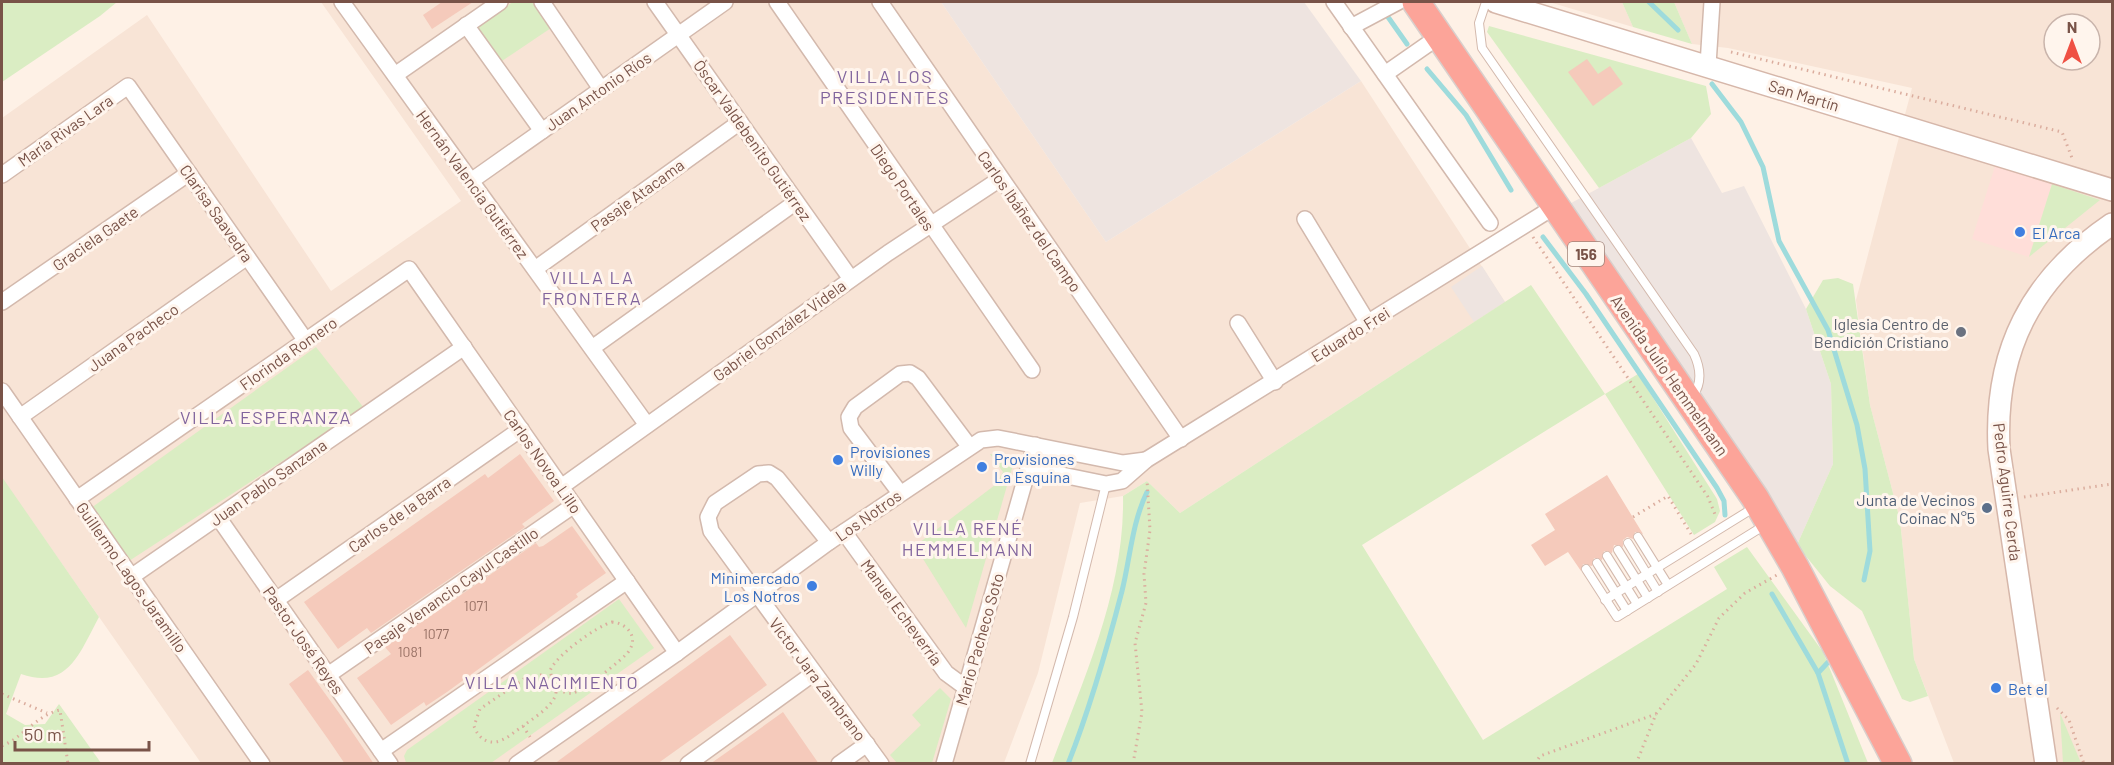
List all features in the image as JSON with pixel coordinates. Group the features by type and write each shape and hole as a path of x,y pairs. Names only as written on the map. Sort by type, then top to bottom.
{"highway":[{"name":"Avenida Julio Hemmelmann","path":"1416,2 1764,514 1796,567 1898,764"}],"street":[{"name":"Hernán Valencia Gutiérrez","path":"344,2 647,425"},
{"path":"395,75 500,2"},
{"path":"542,2 601,89"},
{"name":"Òscar Valdebenito Gutiérrez","path":"655,2 851,279"},
{"name":"Juan Antonio Ríos","path":"471,181 725,2"},
{"name":"Diego Portales","path":"777,2 1032,370"},
{"name":"Carlos Ibáñez del Campo","path":"880,2 1180,439"},
{"path":"1334,2 1490,223"},
{"path":"1351,27 1398,2"},
{"name":"San Martín","path":"1496,2 1540,9 1708,56 2112,190"},
{"path":"1708,56 1712,2"},
{"path":"466,25 542,131"},
{"path":"1384,74 1440,35"},
{"name":"Clarisa Saavedra","path":"128,86 306,340"},
{"name":"María Rivas Lara","path":"2,175 128,86"},
{"name":"Pasaje Atacama","path":"535,268 740,122"},
{"name":"Graciela Gaete","path":"2,302 189,173"},
{"name":"Gabriel González Videla","path":"561,487 851,279 931,227 1000,178"},
{"path":"592,348 796,202"},
{"name":"Eduardo Frei","path":"1146,460 1554,207"},
{"path":"1305,219 1368,323"},
{"name":"Pedro Aguirre Cerda","path":"2046,764 1999,449 1999,401 2009,354 2017,331 2037,296 2056,271 2079,248 2112,224"},
{"name":"Juana Pacheco","path":"20,417 247,257"},
{"name":"Florinda Romero","path":"77,499 409,269"},
{"name":"Carlos Novoa Lillo","path":"409,269 677,653"},
{"path":"1238,323 1275,382"},
{"name":"Juan Pablo Sanzana","path":"132,577 464,347"},
{"path":"900,493 851,428 849,417 855,407 900,374 910,373 918,378 969,446"},
{"name":"Guillermo Lagos Jaramillo","path":"2,391 262,764"},
{"name":"Carlos de la Barra","path":"276,600 521,429"},
{"name":"Los Notros","path":"518,763 677,653 755,594 969,446 990,438 1123,463 1146,460"},
{"name":"Mario Pacheco Soto","path":"944,764 1035,445"},
{"path":"1028,468 1106,484 1122,481 1146,460"},
{"name":"Víctor Jara Zambrano","path":"829,542 777,478 769,473 758,474 715,503 708,517 711,531 755,594 881,764"},
{"name":"Pasaje Venancio Cayul Castillo","path":"328,675 574,505"},
{"name":"Pastor José Reyes","path":"218,517 386,757"},
{"name":"Manuel Echeverría","path":"844,532 946,673 965,687"},
{"path":"386,757 627,581"},
{"path":"688,764 814,673"},
{"path":"839,764 867,744"}],"lane":[{"path":"1485,2 1479,23 1482,48 1694,354 1700,378 1698,388 1688,402"},
{"path":"1030,764 1073,617 1106,484"},
{"path":"1605,600 1657,567 1764,514"},
{"path":"1587,569 1617,617 1668,585 1764,514"},
{"path":"1638,537 1668,585"},
{"path":"1628,543 1658,592"},
{"path":"1618,550 1648,598"},
{"path":"1607,556 1637,604"},
{"path":"1597,563 1627,611"}],"path":[{"path":"1708,56 2062,132 2075,164"},
{"path":"1525,225 1708,497 1719,524"},
{"path":"1133,764 1142,712 1135,643 1146,603 1144,574 1149,530 1146,460"},
{"path":"2007,499 2112,484"},
{"path":"1633,517 1668,496 1692,535 1696,537"},
{"path":"1636,764 1656,714 1696,664 1719,618 1745,593 1796,567"},
{"path":"618,622 629,629 632,635 633,642 628,654 579,691 566,693 555,688 550,671 556,660 605,623 618,622"},
{"path":"541,675 547,678 554,688 555,695 550,707 497,742 485,740 476,732 475,720 480,709 528,676 541,675"},
{"path":"2036,689 2069,720 2084,764"},
{"path":"2,694 47,712 60,710 68,764"},
{"path":"2,746 17,740 47,712"},
{"path":"1535,764 1540,756 1656,714"}],"shaded area":[{"path":"321,2 941,2 1106,242 1361,81 1505,302 1180,513 1147,481 1123,496 1080,503 1038,673 1004,763 201,763 2,478 2,118 147,15 331,291 461,201"},
{"path":"941,2 1304,2 1361,81 1106,242"},
{"path":"1549,2 1622,2 1633,27"},
{"path":"1674,2 2112,2 2112,763 1954,763 1914,659 1900,520 1870,405 1856,300 1912,88 1728,48 1692,44"},
{"path":"1691,138 1722,193 1744,186 1806,309 1831,384 1833,464 1797,545 1562,208"},
{"path":"1995,166 2052,184 2029,257 1972,239"},
{"path":"1482,266 1505,302 1474,322 1451,287"}],"green space":[{"path":"2,2 117,2 2,82"},
{"path":"513,2 532,2 551,28 502,61 477,26"},
{"path":"1622,2 1674,2 1692,44 1633,27"},
{"path":"1489,26 1706,86 1711,114 1691,138 1599,188 1487,32"},
{"path":"2052,184 2100,200 2029,257"},
{"path":"1838,278 1853,284 1870,405 1900,520 1914,659 1928,696 1910,702 1902,699 1862,611 1830,586 1797,545 1833,464 1831,384 1806,309 1823,280"},
{"path":"1531,285 1605,394 1362,545 1483,740 1727,589 1714,567 1747,547 1823,652 1868,763 1052,763 1089,666 1110,599 1122,531 1123,496 1147,481 1180,513"},
{"path":"316,347 364,408 129,561 91,508"},
{"path":"1638,374 1717,499 1720,511 1715,522 1694,535 1605,394"},
{"path":"990,454 1013,457 1013,465 966,628 915,546 995,485 1003,472"},
{"path":"2,477 99,617 78,655 61,673 37,678 21,674 6,714 25,725 45,724 59,704 101,763 2,763"},
{"path":"619,599 654,648 491,763 406,763 404,756 407,750"},
{"path":"940,688 951,699 932,763 897,763 890,755 921,725 912,715"},
{"path":"2060,713 2081,763 2063,763"}],"building":[{"path":"442,2 473,2 432,29 423,15"},
{"path":"1587,59 1598,74 1610,66 1623,84 1593,106 1568,72"},
{"path":"520,454 554,501 522,524 525,527 371,633 367,628 338,649 304,602 485,474 488,478"},
{"path":"1607,475 1643,534 1635,532 1633,539 1627,537 1623,540 1623,547 1614,545 1612,553 1604,551 1602,560 1594,558 1592,566 1583,564 1581,571 1568,552 1545,566 1531,545 1555,530 1545,514"},
{"path":"572,526 606,573 576,594 578,597 447,692 426,706 424,702 391,725 357,678 391,654 385,647 536,543 539,547 543,546"},
{"path":"730,635 767,685 657,764 554,764"},
{"path":"308,670 374,764 345,764 289,684"},
{"path":"783,712 819,764 710,764 737,745"}],"waterway":[{"path":"1649,2 1678,30"},
{"path":"1388,17 1407,44"},
{"path":"1427,69 1466,115 1511,190"},
{"path":"1712,84 1741,122 1763,167 1779,241 1828,330 1857,425 1865,469 1870,551 1864,580"},
{"path":"1543,237 1586,294 1717,488 1724,501 1725,515"},
{"path":"1068,764 1084,722 1104,656 1122,591 1135,529 1147,492"},
{"path":"1772,594 1818,673"},
{"path":"1832,658 1818,673 1848,764"}],"place":[{"name":"El Arca","path":"2020,232"},
{"name":"Iglesia Centro de Bendición Cristiano","path":"1961,332"},
{"name":"Provisiones Willy","path":"838,460"},
{"name":"Provisiones La Esquina","path":"982,467"},
{"name":"Junta de Vecinos Coinac N°5","path":"1987,508"},
{"name":"Minimercado Los Notros","path":"812,586"},
{"name":"Bet el","path":"1996,688"}],"district":[{"name":"VILLA LOS PRESIDENTES","path":"885,86"},
{"name":"VILLA LA FRONTERA","path":"592,287"},
{"name":"VILLA ESPERANZA","path":"266,417"},
{"name":"VILLA RENÉ HEMMELMANN","path":"968,538"},
{"name":"VILLA NACIMIENTO","path":"552,682"}]}
